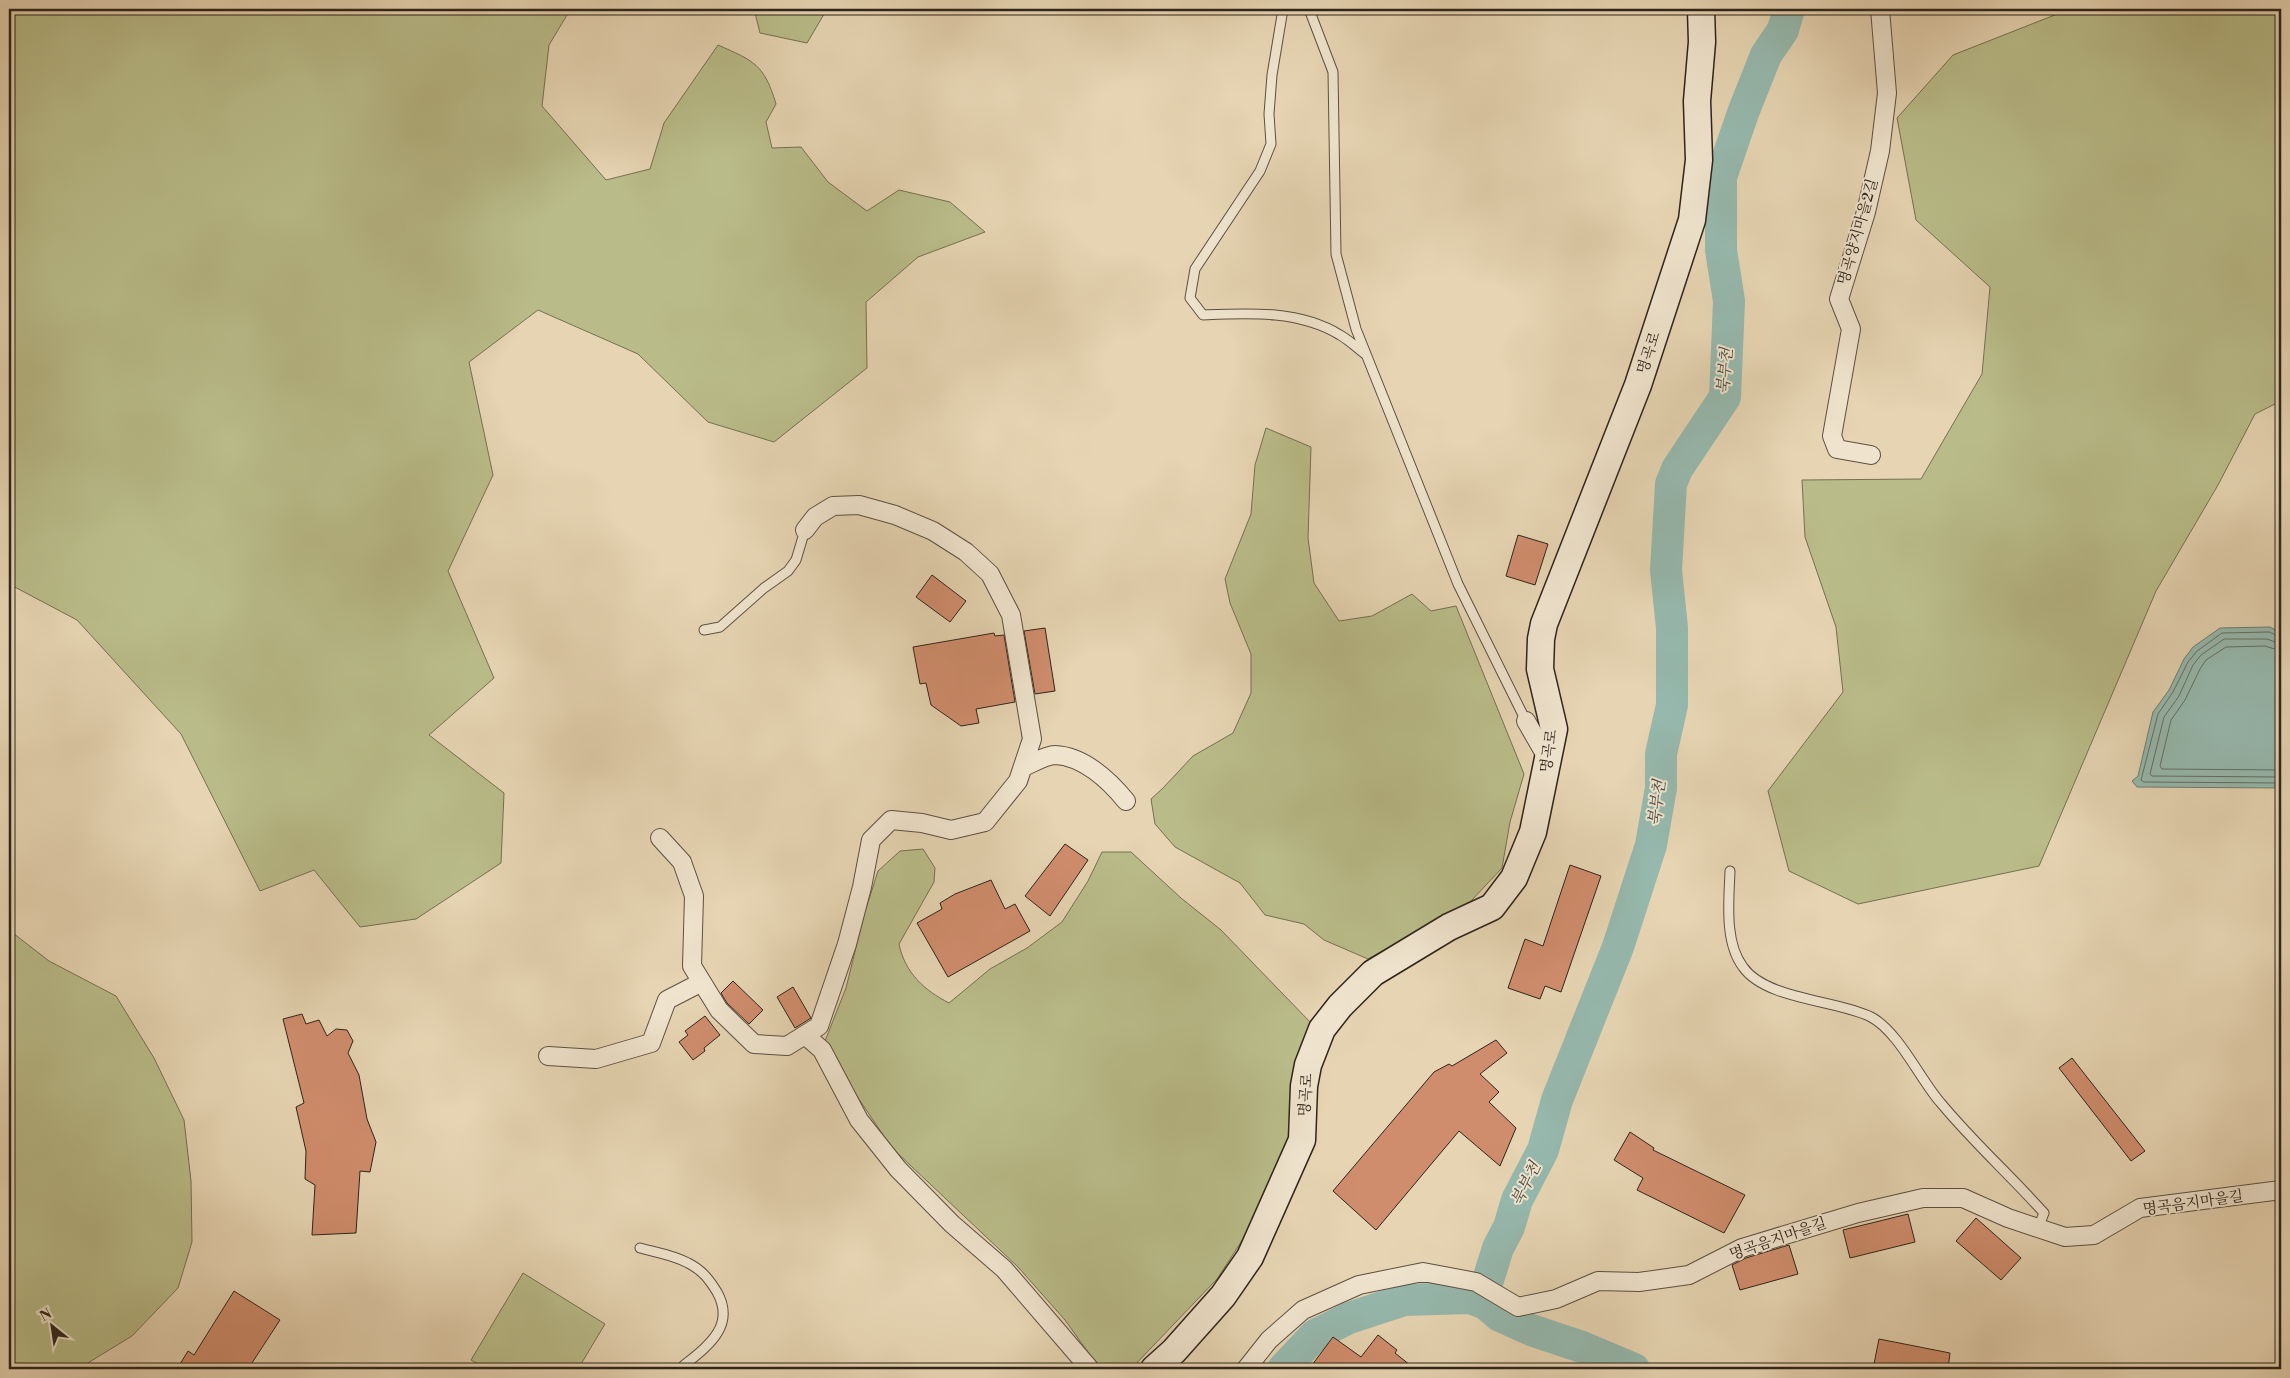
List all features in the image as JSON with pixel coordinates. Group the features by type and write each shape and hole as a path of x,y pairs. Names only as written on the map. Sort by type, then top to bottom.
{"main road":[{"name":"명곡로","path":"1154,1369 1174,1351 1223,1296 1250,1256 1302,1140 1308,1066 1322,1029 1340,1006 1373,973 1449,927 1492,908 1514,878 1525,855 1533,832 1549,761 1554,728 1540,669 1541,639 1544,624 1638,385 1692,220 1699,160 1697,101 1702,42 1701,9"}],"street":[{"name":"명곡양지마을2길","path":"1871,455 1837,449 1832,436 1851,329 1839,299 1866,212 1880,151 1887,93 1880,9"},
{"path":"660,838 682,862 694,896 692,966 719,1010 754,1044 788,1046 819,1026 847,944 871,840 891,820 951,830 985,822 1018,781 1032,739 1011,616 990,574 966,552 933,531 894,515 859,505 833,506 815,517 805,530"},
{"path":"1526,721 1549,761"},
{"path":"1023,767 1054,755 1083,763 1114,786 1126,800"},
{"path":"548,1056 596,1059 651,1043 667,1000 702,982"},
{"path":"805,1035 822,1050 859,1120 898,1169 952,1224 1004,1270 1090,1369"},
{"name":"명곡음지마을길","path":"1246,1369 1269,1340 1303,1310 1359,1285 1423,1272 1476,1282 1518,1307 1556,1299 1598,1281 1639,1282 1689,1275 1742,1248 1858,1213 1923,1198 1963,1198 2065,1238 2094,1235 2140,1208 2281,1190"}],"lane":[{"path":"1283,9 1272,75 1269,114 1271,144 1260,171 1195,269 1190,298 1203,315 1258,313 1306,320 1340,335 1366,354"},
{"path":"1309,9 1333,72 1336,254 1356,329 1458,584 1526,721"},
{"path":"704,630 720,627 764,588 788,571 796,560 805,530"},
{"path":"1730,871 1728,908 1730,930 1737,957 1743,967 1755,980 1806,1000 1862,1013 1874,1018 1888,1029 1938,1101 2044,1213 2038,1228"},
{"path":"640,1248 687,1262 707,1276 724,1305 723,1324 706,1347 683,1366"}],"green space":[{"path":"9,9 567,9 567,15 549,45 542,106 606,180 650,169 664,123 718,45 749,60 762,72 767,80 776,104 766,122 772,148 801,147 828,182 867,211 899,190 950,202 985,232 918,257 866,302 867,368 774,442 708,422 638,354 538,310 469,362 493,475 448,571 494,678 429,735 504,793 501,863 416,919 360,927 314,870 260,891 181,734 77,620 9,584"},
{"path":"754,9 827,9 807,43 760,33"},
{"path":"2070,9 2281,9 2281,401 2255,414 2218,485 2156,591 2039,866 1858,904 1789,871 1768,791 1843,692 1836,627 1805,537 1802,480 1921,479 1982,374 1990,287 1916,220 1897,118 1953,55"},
{"path":"1266,428 1311,447 1308,538 1314,583 1339,621 1372,616 1412,594 1431,611 1456,606 1524,774 1510,822 1502,868 1471,901 1368,959 1324,940 1304,924 1265,915 1240,883 1175,847 1155,824 1151,799 1193,756 1233,733 1251,693 1251,654 1230,603 1225,579 1251,514 1255,465"},
{"path":"923,849 935,868 934,882 899,944 911,972 931,992 949,1003 990,969 1027,948 1062,922 1088,881 1102,852 1131,852 1181,898 1221,930 1312,1024 1291,1134 1254,1222 1217,1279 1131,1369 1100,1369 1065,1320 1018,1267 892,1148 846,1080 825,1041 846,988 864,915 878,871 900,851"},
{"path":"9,930 49,961 116,996 154,1058 184,1120 191,1181 192,1242 178,1288 132,1336 78,1369 9,1369"},
{"path":"523,1273 605,1324 578,1369 487,1369 471,1360"}],"water":[{"path":"2270,627 2281,633 2281,788 2137,787 2132,781 2138,776 2153,712 2169,690 2184,659 2193,647 2220,628"}],"building":[{"path":"1518,535 1548,544 1535,585 1506,576"},
{"path":"932,575 966,601 950,622 916,597"},
{"path":"1045,628 1055,691 1035,694 1024,631"},
{"path":"994,633 995,636 1004,635 1015,702 976,709 979,723 961,726 931,705 926,683 920,684 913,647"},
{"path":"1065,844 1088,860 1050,916 1025,896"},
{"path":"1570,865 1601,876 1561,992 1545,986 1540,999 1508,988 1525,939 1543,946"},
{"path":"991,880 1005,909 1015,904 1030,931 948,977 917,923 942,909 940,903 955,894"},
{"path":"733,981 763,1010 749,1024 727,1003 721,993"},
{"path":"793,987 811,1018 795,1028 777,997"},
{"path":"302,1014 306,1024 319,1020 327,1036 336,1029 347,1030 353,1041 348,1053 359,1075 367,1119 376,1142 370,1172 360,1171 356,1233 312,1235 315,1185 305,1179 306,1151 296,1107 304,1103 283,1019"},
{"path":"705,1016 720,1035 704,1048 705,1051 693,1060 679,1042 688,1035 685,1031"},
{"path":"1496,1040 1507,1053 1480,1074 1499,1092 1489,1102 1516,1128 1500,1166 1459,1131 1376,1230 1333,1191 1434,1072 1449,1064 1452,1066"},
{"path":"2072,1058 2145,1151 2131,1161 2059,1068"},
{"path":"1630,1132 1654,1148 1653,1150 1745,1195 1724,1233 1637,1190 1643,1178 1614,1160"},
{"path":"1908,1214 1915,1242 1850,1258 1843,1230"},
{"path":"1976,1218 2021,1258 2001,1280 1956,1241"},
{"path":"1789,1245 1798,1274 1740,1290 1732,1265 1746,1258"},
{"path":"234,1291 280,1320 248,1369 177,1369 188,1351 194,1355"},
{"path":"1378,1335 1397,1350 1395,1353 1415,1369 1309,1369 1333,1337 1361,1357"},
{"path":"1879,1339 1950,1353 1948,1369 1897,1369 1874,1364"}],"waterway":[{"name":"북부천","path":"1470,1298 1488,1280 1498,1248 1509,1227 1517,1200 1543,1150 1557,1100 1618,947 1651,845 1661,788 1661,754 1672,705 1672,628 1666,570 1671,484 1677,469 1725,397 1729,301 1721,250 1721,177 1743,113 1766,55 1783,30 1789,9"},
{"name":"북부천","path":"1283,1369 1315,1335 1349,1318 1404,1300 1470,1298 1486,1304 1500,1316 1531,1330 1582,1347 1634,1369"}]}
